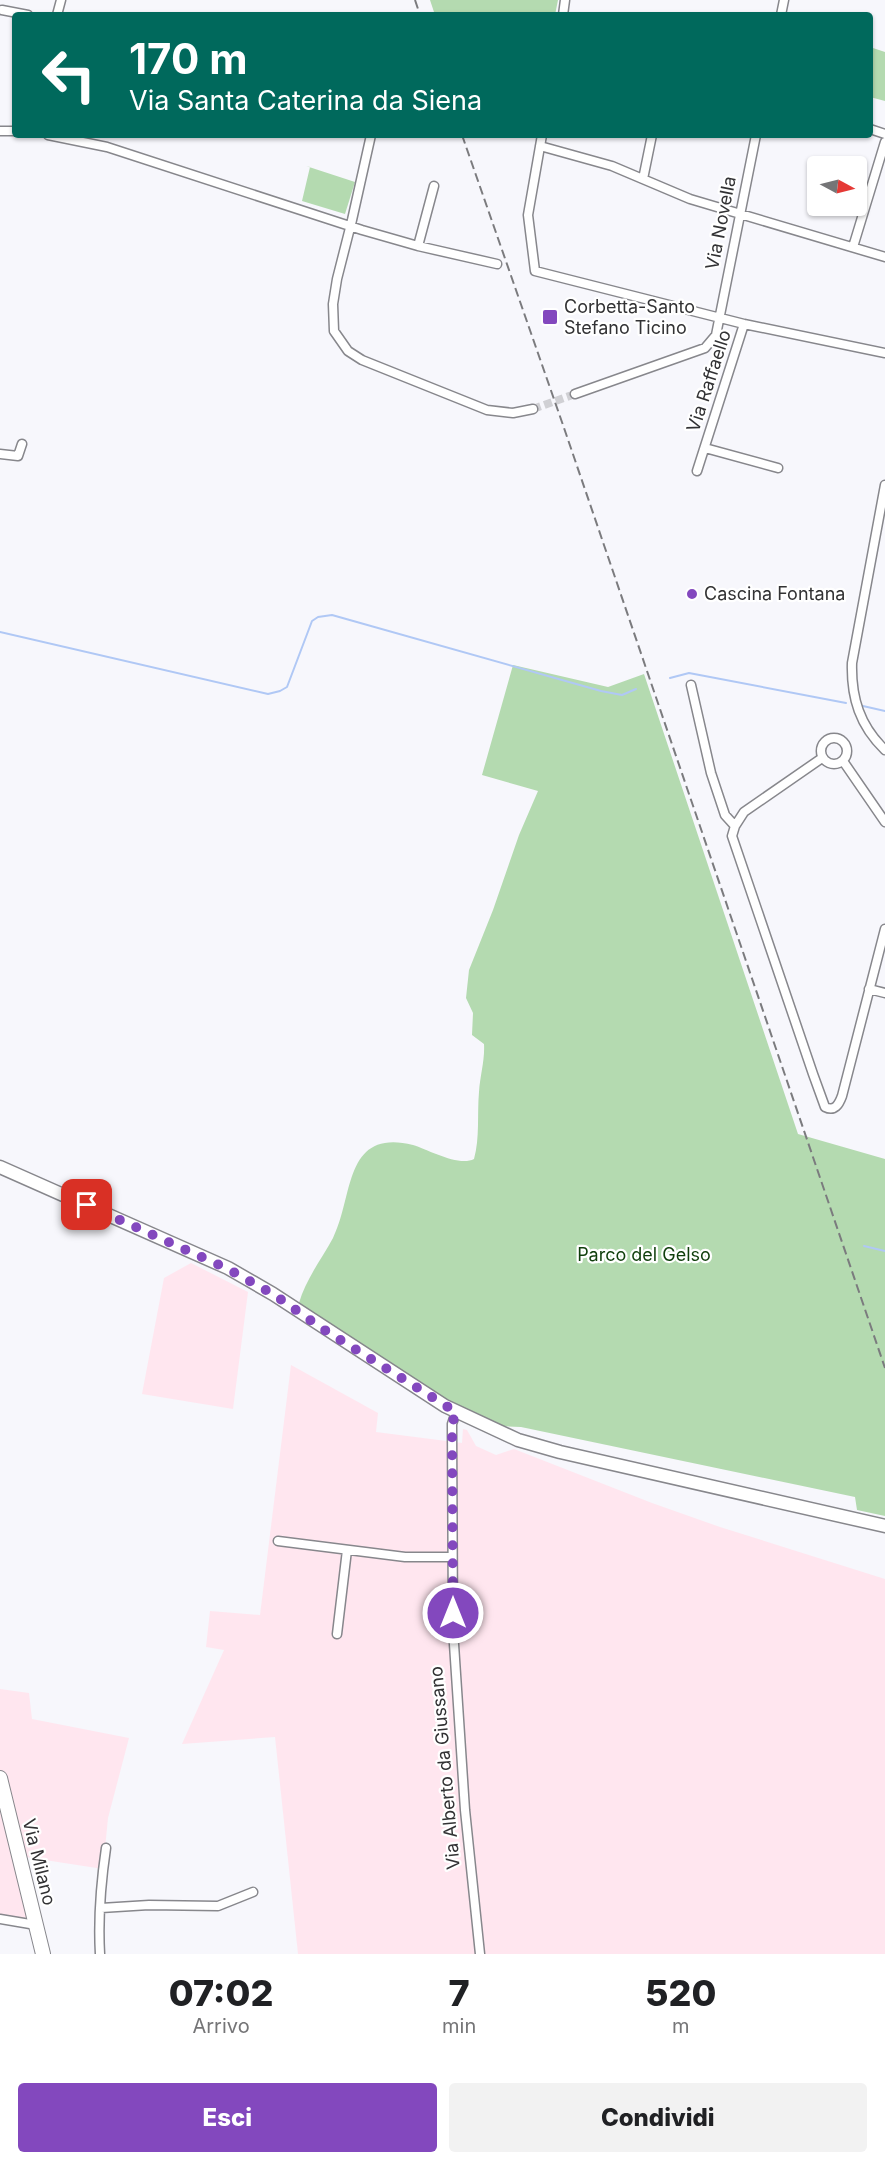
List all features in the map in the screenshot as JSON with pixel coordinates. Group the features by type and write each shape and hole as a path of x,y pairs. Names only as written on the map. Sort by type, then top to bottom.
{"main road":[{"name":"Via Milano","path":"0,1779 43,1954"}],"street":[{"path":"2,9 15,12"},
{"path":"63,138 107,147 351,227 497,264"},
{"path":"370,138 337,279 333,310 334,331 348,351 362,360 487,410 513,413 533,409"},
{"path":"541,138 528,215 535,271 744,324 885,353"},
{"path":"643,179 651,138"},
{"name":"Via Novella","path":"575,394 705,348 716,335 755,138"},
{"path":"853,247 885,142"},
{"path":"540,146 612,166 690,199 885,257"},
{"path":"423,247 434,186"},
{"name":"Via Raffaello","path":"697,471 744,324"},
{"path":"0,454 18,456 22,444"},
{"name":"Via Raffaello","path":"705,448 778,468"},
{"path":"885,484 852,663 856,703 863,723 885,750"},
{"path":"691,685 711,773 725,815 735,826"},
{"path":"829,738 842,740 847,748 843,761 832,764 822,758 820,749 822,744 829,738"},
{"path":"822,758 744,812 732,836 813,1074 825,1107 829,1109 839,1104 842,1096 885,929"},
{"path":"843,761 885,822"},
{"path":"870,989 885,993"},
{"path":"0,1167 228,1269 273,1294 450,1409 531,1444 885,1526"},
{"name":"Via Alberto da Giussano","path":"450,1409 453,1629 465,1810 480,1954"},
{"path":"278,1541 405,1557 453,1557"},
{"path":"337,1634 347,1550"},
{"path":"100,1954 99,1938 106,1848"},
{"path":"101,1908 149,1905 218,1906 253,1892"},
{"path":"0,1919 36,1925"}],"shaded area":[{"path":"191,1263 248,1292 233,1409 142,1394 164,1278"},
{"path":"291,1365 378,1413 376,1432 462,1443 463,1429 467,1430 476,1446 496,1455 514,1449 720,1527 885,1579 885,1954 298,1954 275,1737 182,1744 224,1650 206,1647 210,1611 260,1615"},
{"path":"0,1689 29,1693 32,1719 129,1738 108,1818 103,1869 19,1856 35,1922 0,1916"}],"green space":[{"path":"430,0 558,0 556,12 434,12"},
{"path":"873,48 885,52 885,101 873,98"},
{"path":"310,167 355,182 345,214 302,201"},
{"name":"Parco del Gelso","path":"513,665 608,687 644,674 798,1134 885,1159 885,1516 857,1510 855,1497 521,1427 500,1426 443,1400 301,1307 299,1303 340,1222 349,1186 362,1156 374,1147 390,1142 413,1145 460,1161 474,1159 484,1044 472,1035 473,1013 466,998 469,970 519,835 538,791 482,775"}],"waterway":[{"path":"0,632 268,694 287,687 312,621 318,617 332,615 601,691 622,695 636,689"},
{"path":"670,678 689,673 846,703"},
{"path":"863,706 885,711"},
{"path":"864,1246 885,1251"}],"tunnel":[{"path":"533,409 575,394"}],"railway":[{"path":"415,0 419,12"},
{"path":"463,138 885,1368"}],"place":[{"name":"Corbetta-Santo Stefano Ticino","path":"550,317"},
{"name":"Cascina Fontana","path":"692,594"}],"route":[{"path":"87,1205 228,1269 273,1294 323,1329 456,1412 452,1424 453,1613"}]}
